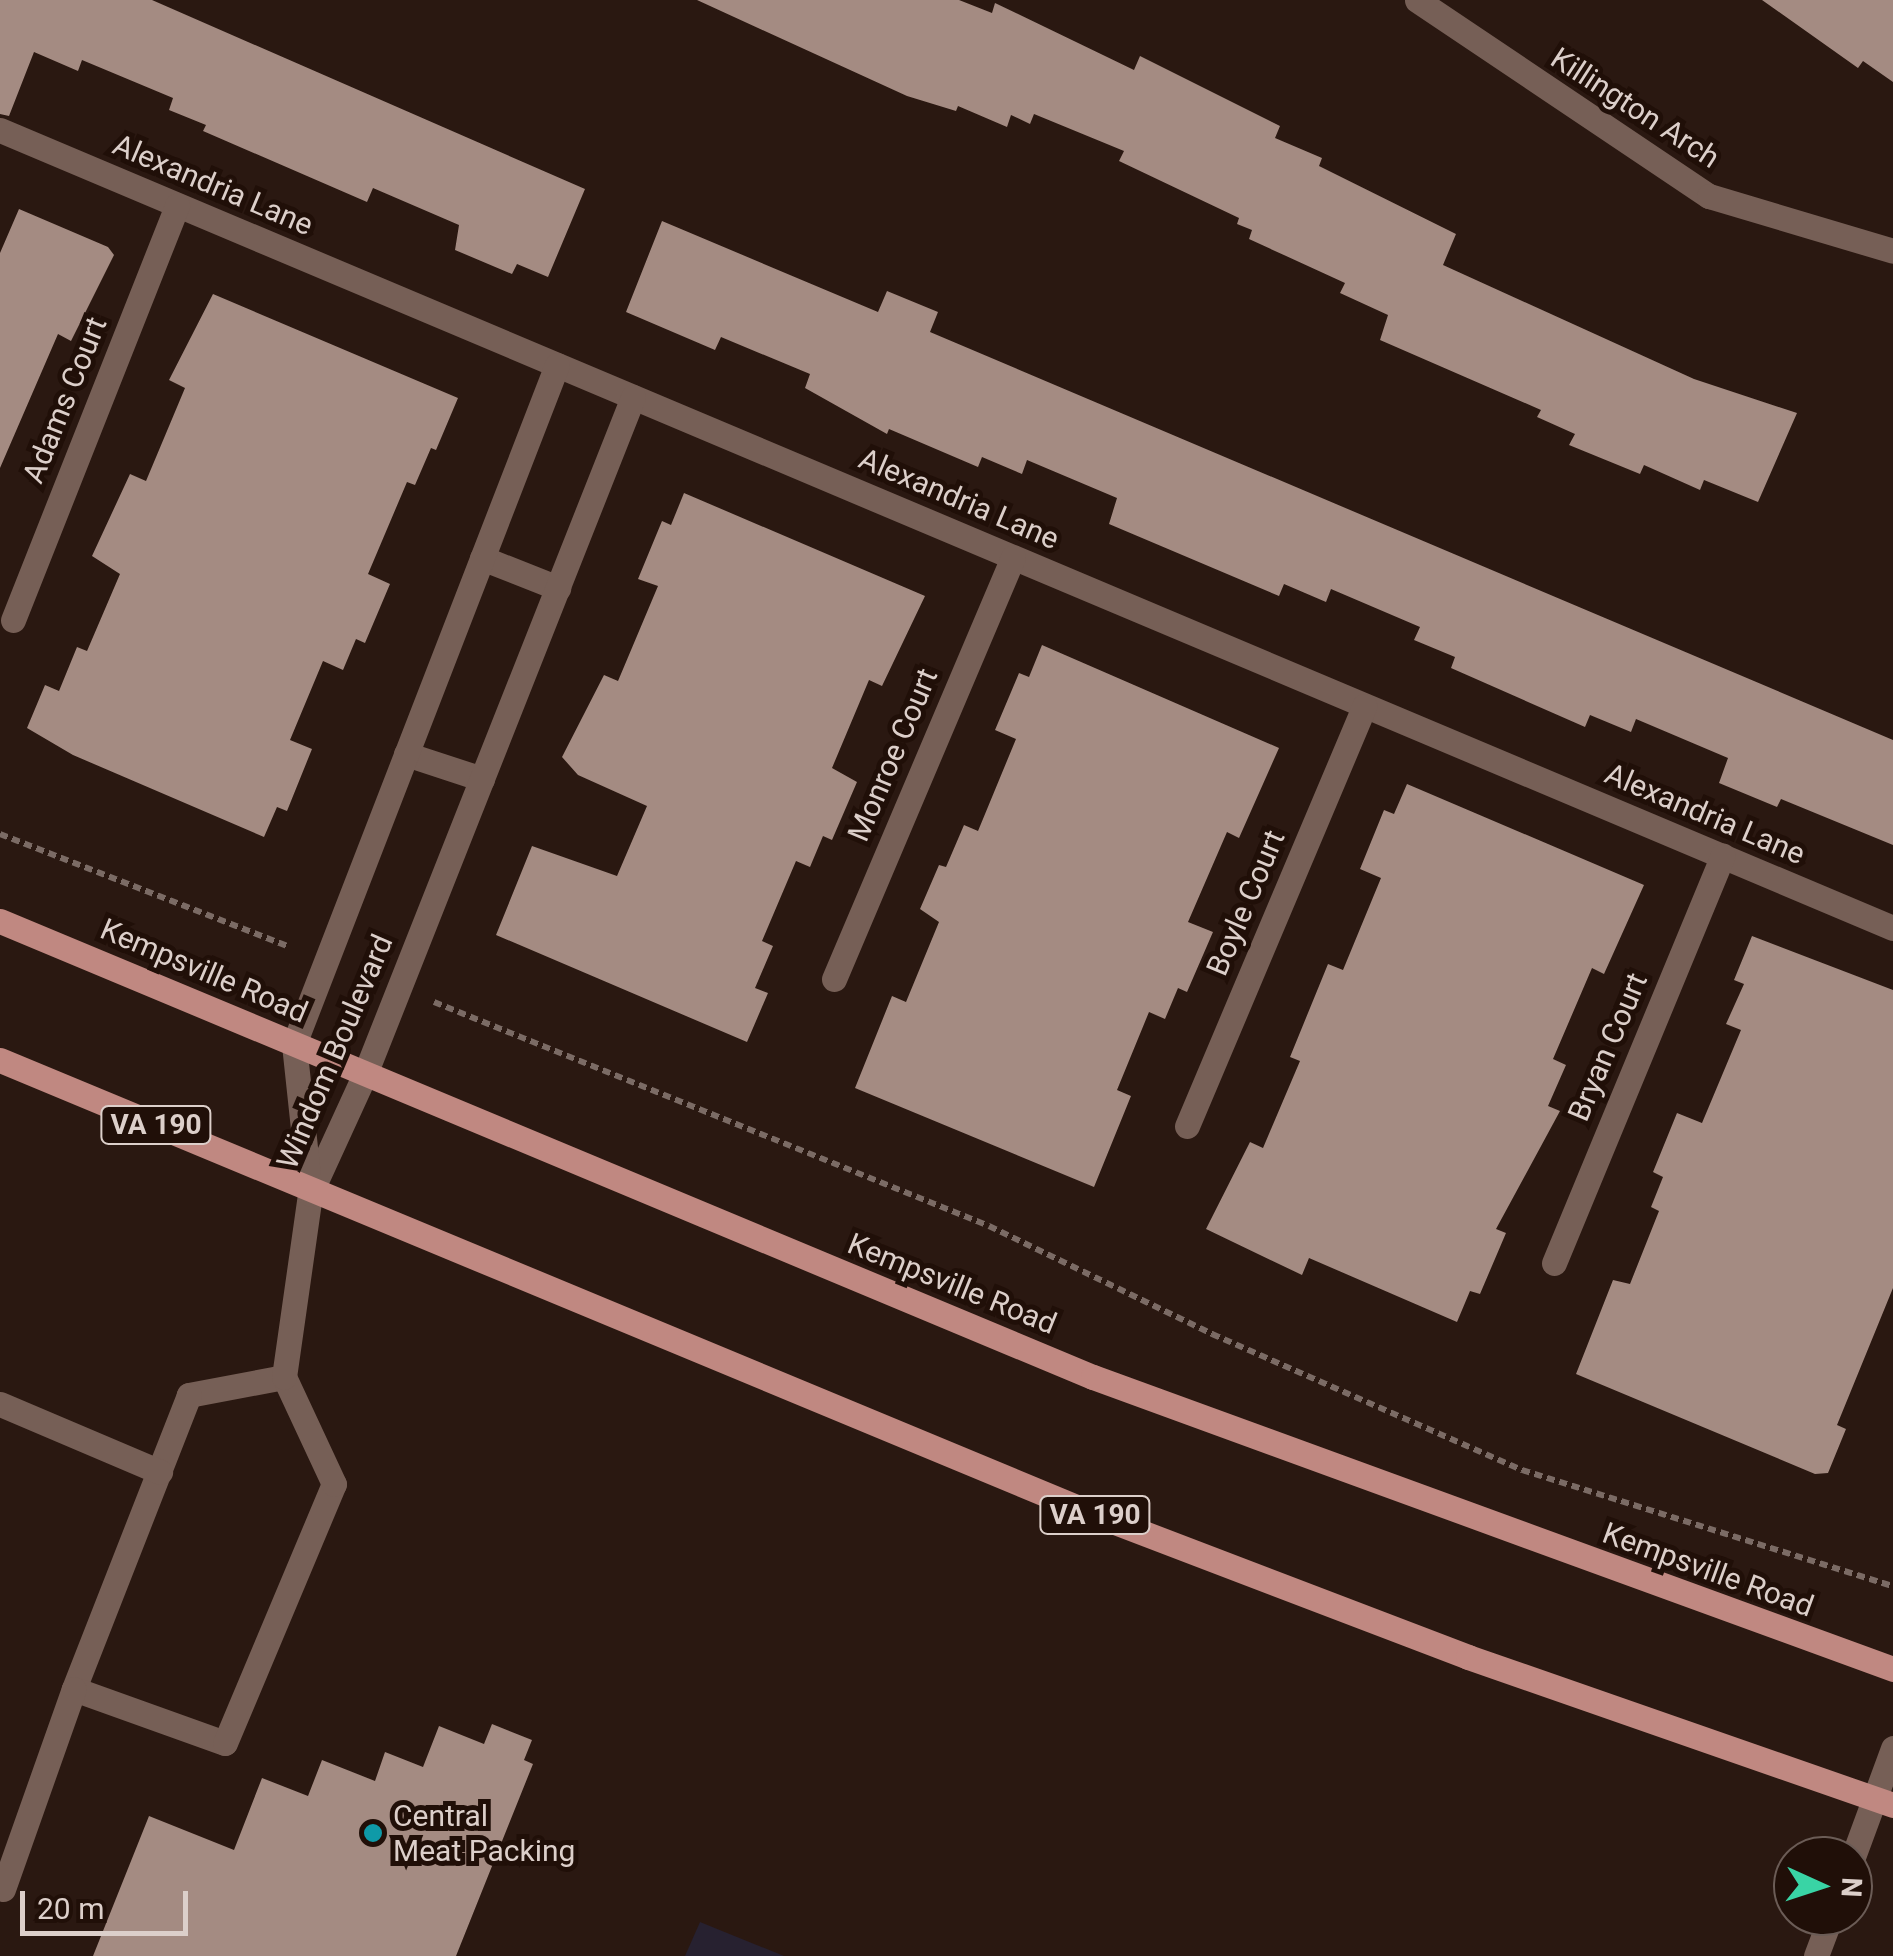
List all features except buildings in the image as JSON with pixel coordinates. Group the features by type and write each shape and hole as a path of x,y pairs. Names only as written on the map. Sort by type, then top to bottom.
{"main road":[{"name":"Kempsville Road","path":"0,921 1093,1376 1893,1669"},
{"name":"VA 190","path":"0,1060 310,1194 1226,1565 1884,1802"}],"street":[{"name":"Killington Arch","path":"1417,0 1709,196 1893,251"},
{"name":"Alexandria Lane","path":"0,130 1893,928"},
{"name":"Adams Court","path":"13,620 177,205"},
{"name":"Windom Boulevard","path":"310,1194 294,1044 557,366"},
{"name":"Windom Boulevard","path":"310,1194 400,989 633,397"},
{"name":"Monroe Court","path":"834,979 1013,557"},
{"path":"482,558 558,588"},
{"name":"Boyle Court","path":"1187,1126 1364,706"},
{"path":"406,754 482,778"},
{"name":"Bryan Court","path":"1554,1263 1723,856"},
{"path":"74,1688 225,1743 334,1484 284,1377 310,1194"},
{"path":"3,1889 74,1688 189,1395 284,1377"},
{"path":"0,1404 160,1472"},
{"path":"1865,1836 1884,1802 1893,1748"}],"path":[{"path":"0,834 326,960"},
{"path":"400,989 989,1226 1212,1334 1522,1470 1893,1586"}],"shaded area":[{"path":"700,1922 784,1956 685,1956"}],"place":[{"name":"Central Meat Packing","path":"373,1833"}]}
